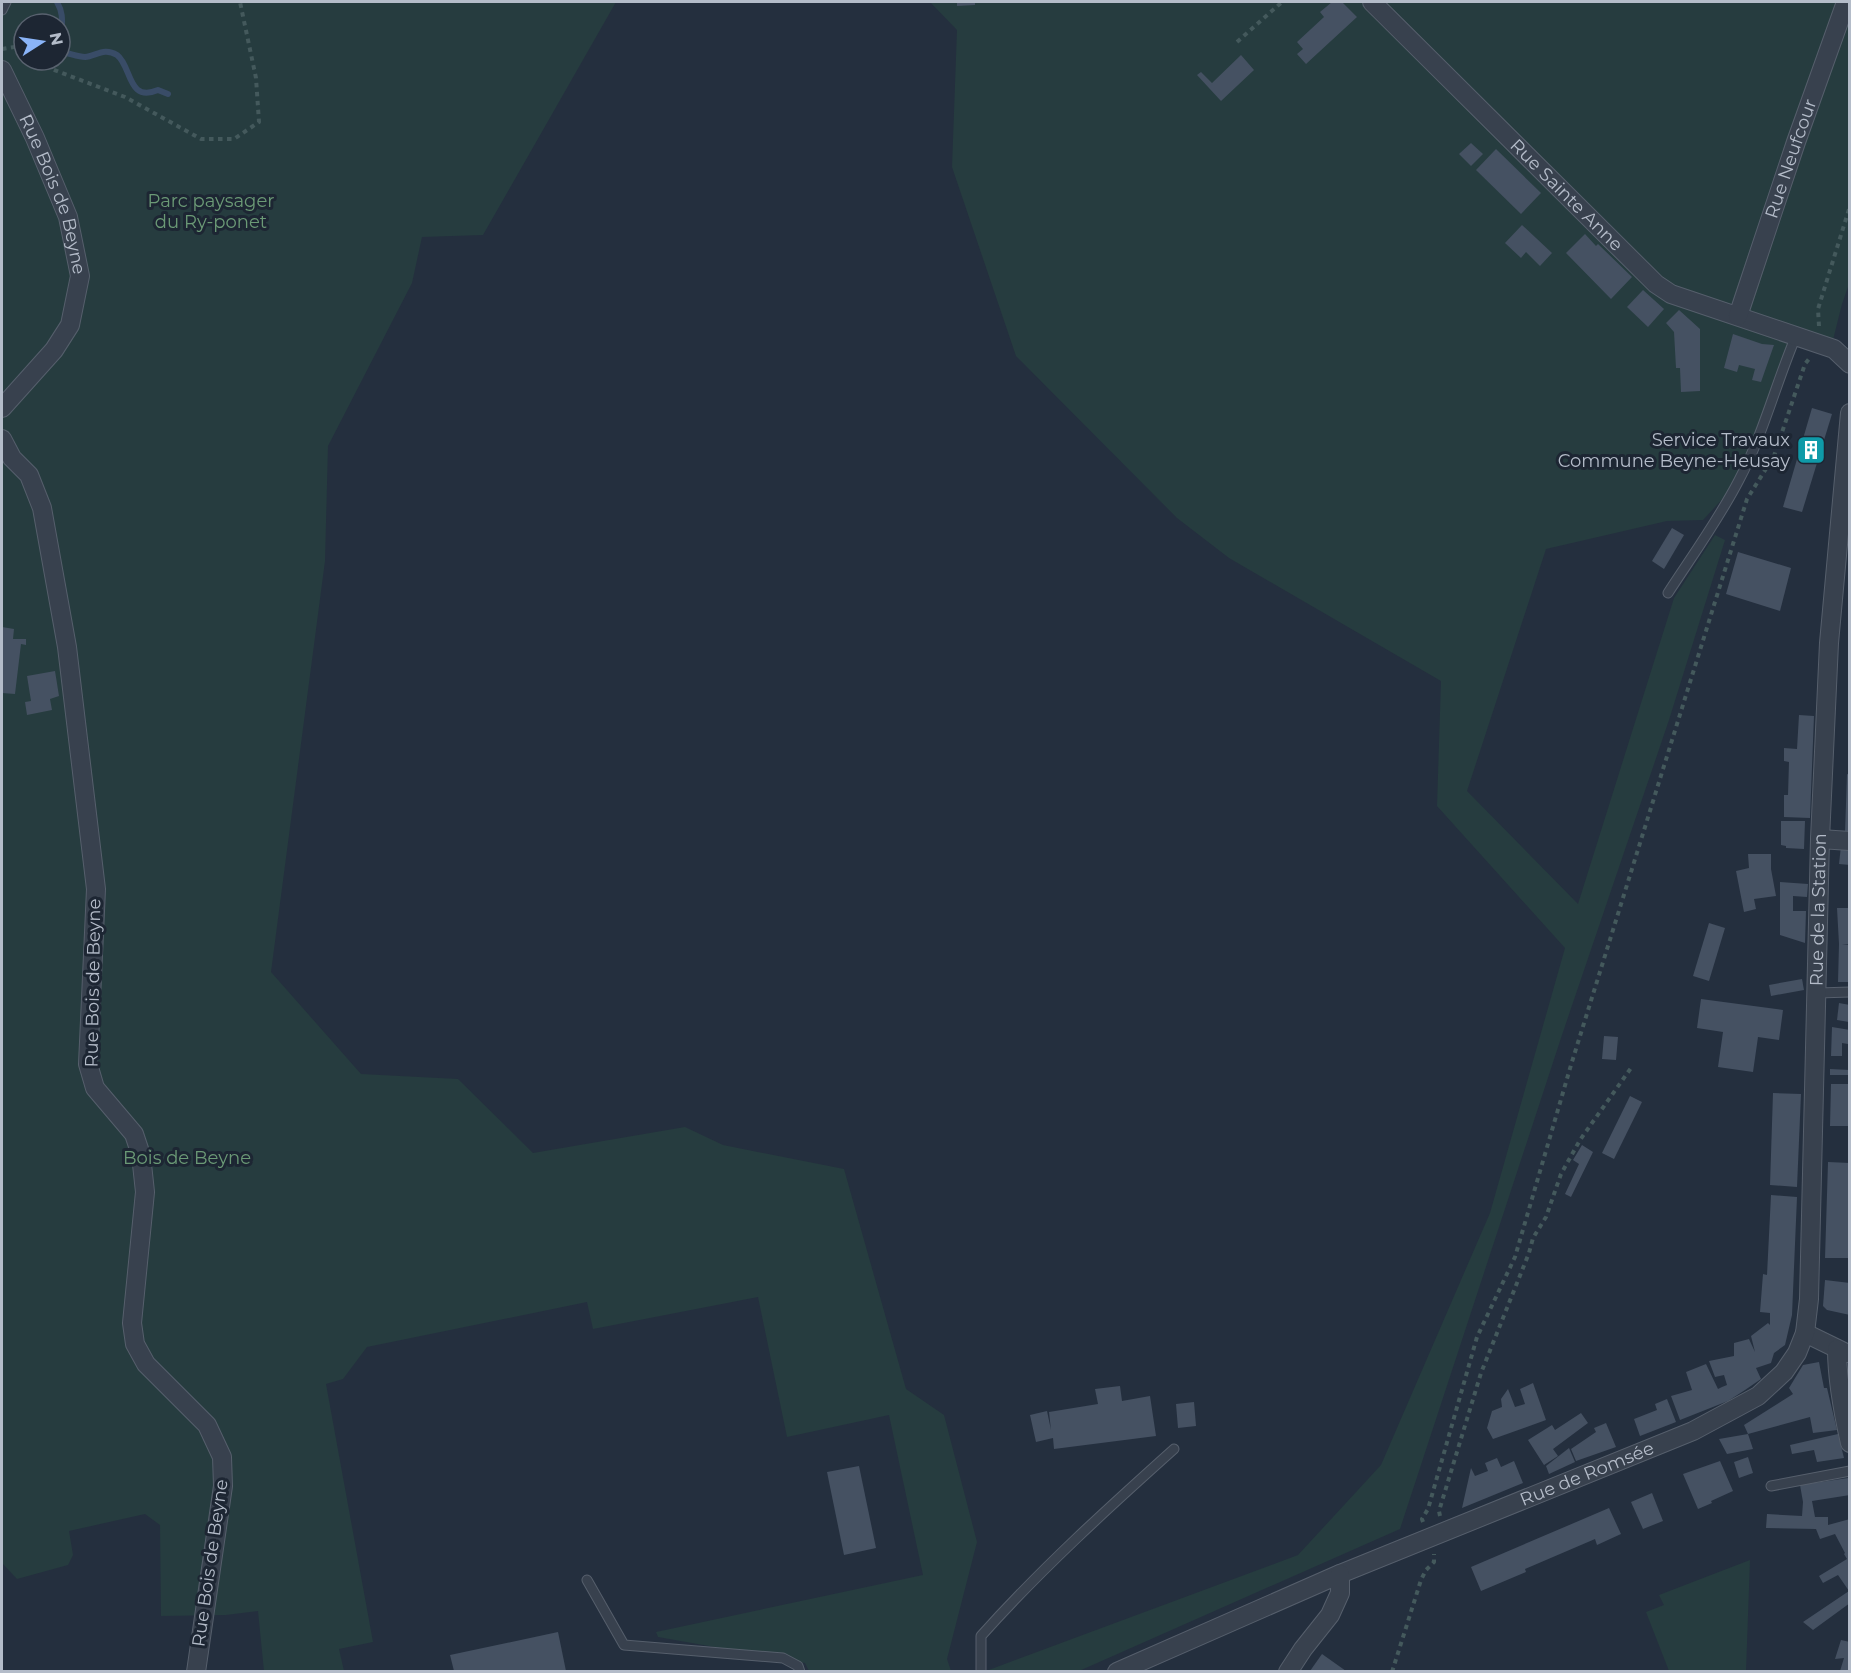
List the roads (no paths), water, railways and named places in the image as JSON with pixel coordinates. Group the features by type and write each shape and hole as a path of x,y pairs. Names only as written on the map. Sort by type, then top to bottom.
{"street":[{"name":"Rue Sainte Anne","path":"1372,2 1656,284 1671,294 1834,348 1850,364"},
{"name":"Rue Neufcour","path":"1738,316 1846,2"},
{"name":"Rue Bois de Beyne","path":"2,70 35,138 68,217 80,276 70,325 54,350 2,408"},
{"name":"Rue de la Station","path":"1805,1333 1809,1299 1820,839 1829,643 1846,488 1850,413"},
{"name":"Rue Bois de Beyne","path":"2,439 12,458 29,476 42,508 68,647 96,889 88,1064 95,1088 135,1134 141,1155 145,1192 132,1323 135,1344 146,1364 207,1425 222,1457 223,1486 196,1671"},
{"path":"1820,839 1850,841"},
{"path":"1805,1333 1843,1351 1839,1389 1850,1443"},
{"name":"Rue de Romsée","path":"1118,1671 1340,1574 1693,1431 1758,1396 1784,1372 1797,1353 1805,1333"},
{"path":"1288,1671 1330,1615 1340,1593 1340,1574"}],"lane":[{"path":"2,10 6,2"},
{"path":"1668,593 1739,482 1796,336"},
{"path":"1818,993 1850,992"},
{"path":"981,1671 981,1636 1019,1594 1087,1528 1174,1449"},
{"path":"1771,1486 1850,1471"},
{"path":"587,1581 624,1645 783,1658 798,1666 800,1671"}],"waterway":[{"path":"57,2 62,15 62,39 66,53 85,57 104,52 117,55 122,60 135,88 141,92 148,93 158,90 168,94"}],"place":[{"name":"Service Travaux Commune Beyne-Heusay","path":"1811,450"}],"park label":[{"name":"Parc paysager du Ry-ponet","path":"211,211"},
{"name":"Bois de Beyne","path":"187,1158"}]}
